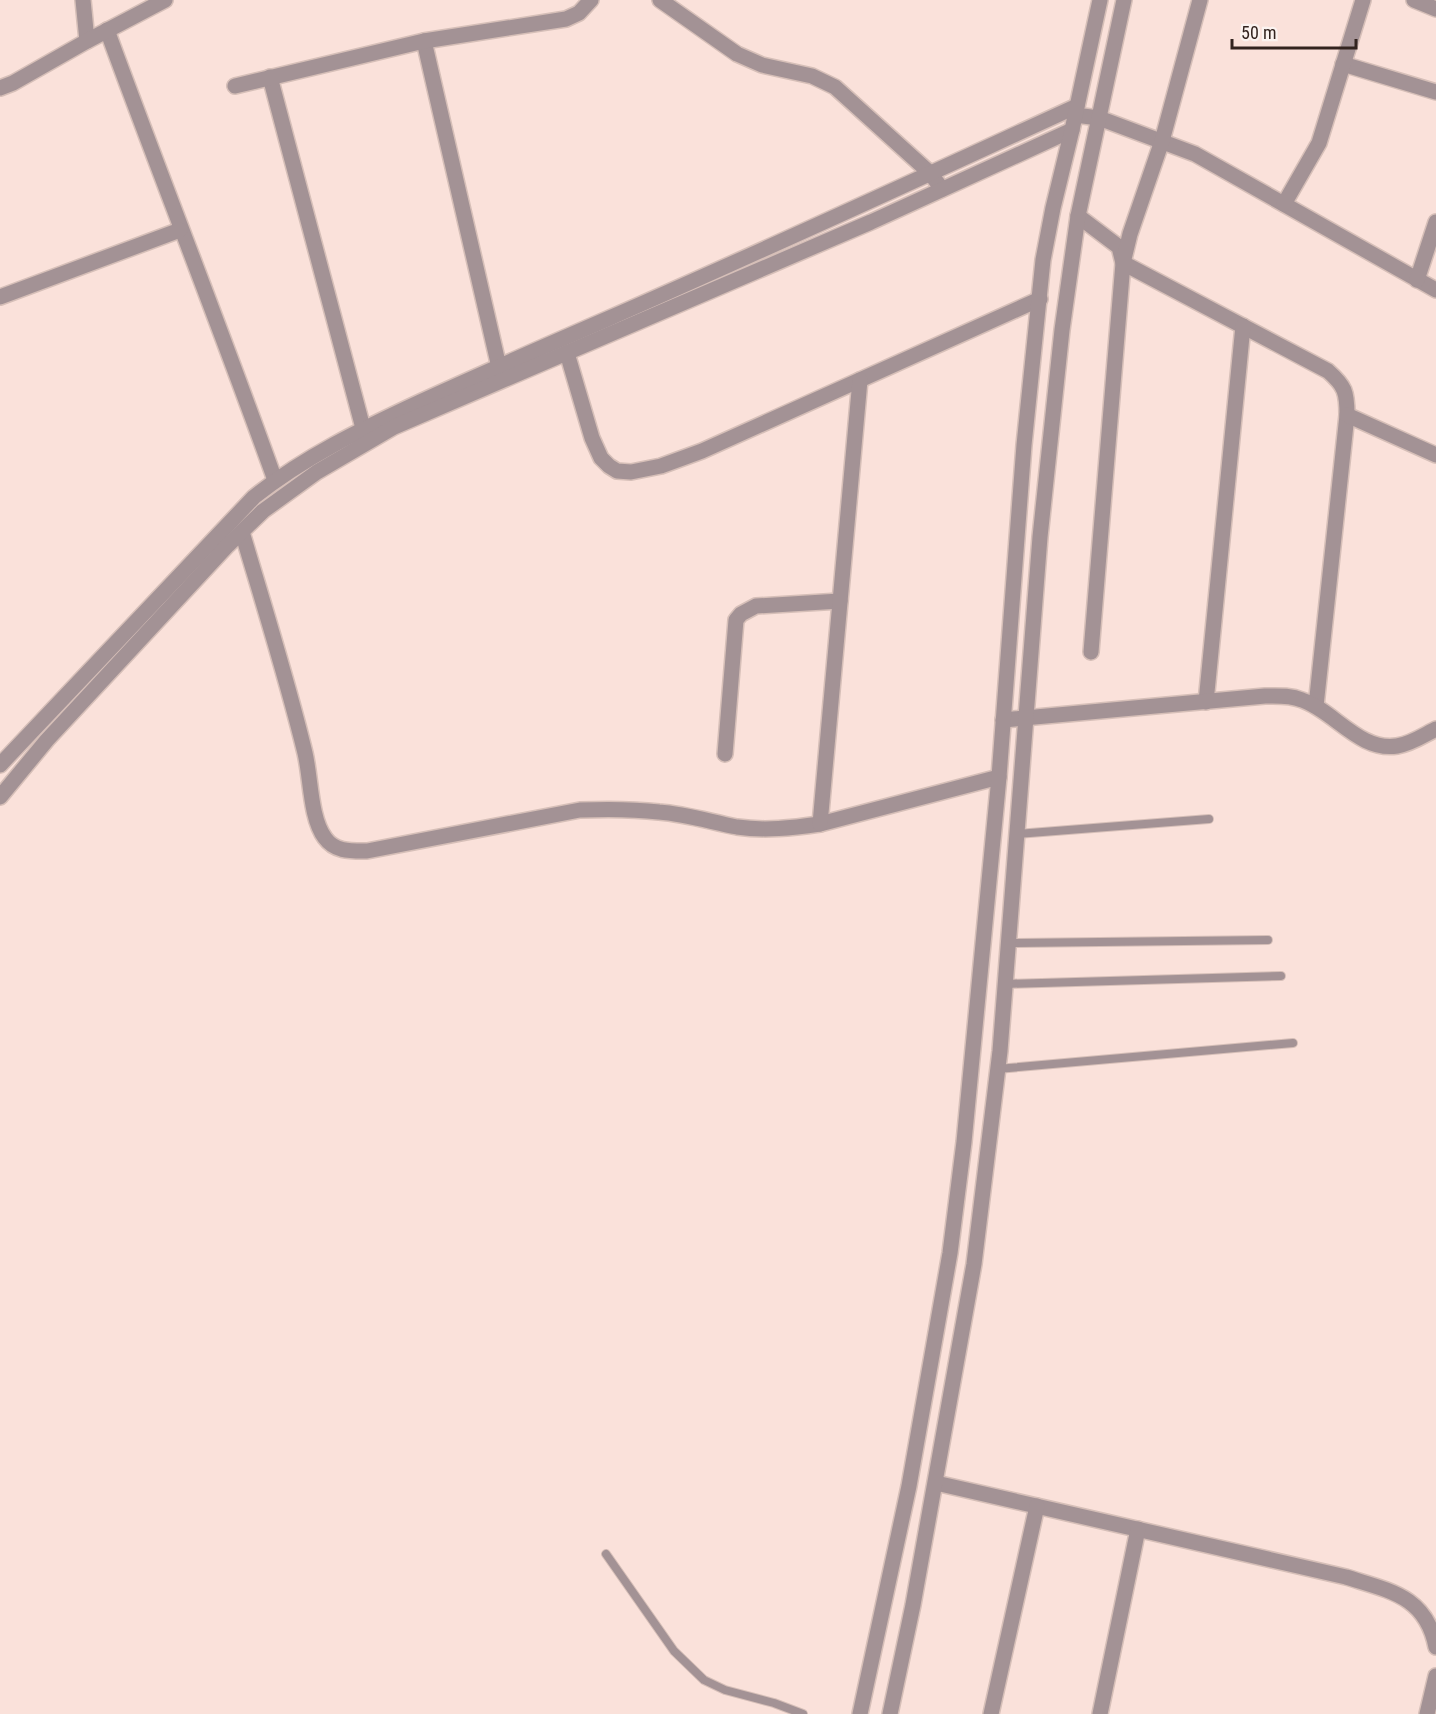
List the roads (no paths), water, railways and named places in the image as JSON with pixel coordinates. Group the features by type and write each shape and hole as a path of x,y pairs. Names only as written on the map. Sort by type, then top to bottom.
{"street":[{"path":"83,0 87,40"},
{"path":"0,88 165,0"},
{"path":"235,86 424,41 566,19 579,13 591,0"},
{"path":"860,1714 909,1486 950,1253 964,1142 999,777 1024,445 1044,261 1053,208 1100,0"},
{"path":"890,1714 936,1483 974,1264 998,1069 1041,525 1062,330 1078,216 1124,0"},
{"path":"1091,652 1123,262 1130,234 1162,141 1200,0"},
{"path":"1284,204 1319,143 1363,0"},
{"path":"1414,0 1436,9"},
{"path":"669,3 737,54 762,65 812,76 836,87 930,173 942,189"},
{"path":"107,30 180,230 233,361 275,480"},
{"path":"424,41 499,367"},
{"path":"1343,64 1436,92"},
{"path":"270,77 363,428"},
{"path":"0,797 47,740 242,532 263,511 317,472 394,427 871,222 942,189 1075,117"},
{"path":"0,765 245,506 275,480 363,428 719,270 930,173 1075,117 1099,118 1195,154 1436,290"},
{"path":"1078,216 1119,247 1123,262 1328,371 1342,383 1347,395 1347,415 1316,706"},
{"path":"1417,280 1436,222"},
{"path":"0,297 180,230"},
{"path":"567,353 592,438 601,458 617,471 631,472 661,466 702,451 1040,299"},
{"path":"1206,702 1243,326"},
{"path":"820,824 860,380"},
{"path":"1347,415 1436,455"},
{"path":"242,532 295,711 307,759 318,824 325,838 334,847 348,851 367,851 580,810 659,812 738,827 769,829 820,824 999,777"},
{"path":"725,754 736,620 741,614 756,606 840,601"},
{"path":"1003,720 1264,696 1288,696 1302,699 1316,706 1351,731 1380,746 1397,746 1416,740 1436,729"},
{"path":"936,1483 1346,1577 1401,1595 1421,1610 1433,1631 1436,1647"},
{"path":"991,1714 1037,1506"},
{"path":"1100,1714 1138,1529"},
{"path":"1427,1714 1436,1676"}],"lane":[{"path":"1017,834 1209,819"},
{"path":"1008,943 1268,940"},
{"path":"1005,984 1281,975"},
{"path":"998,1069 1293,1043"},
{"path":"606,1554 674,1651 704,1680 725,1690 774,1703 802,1714"}]}
